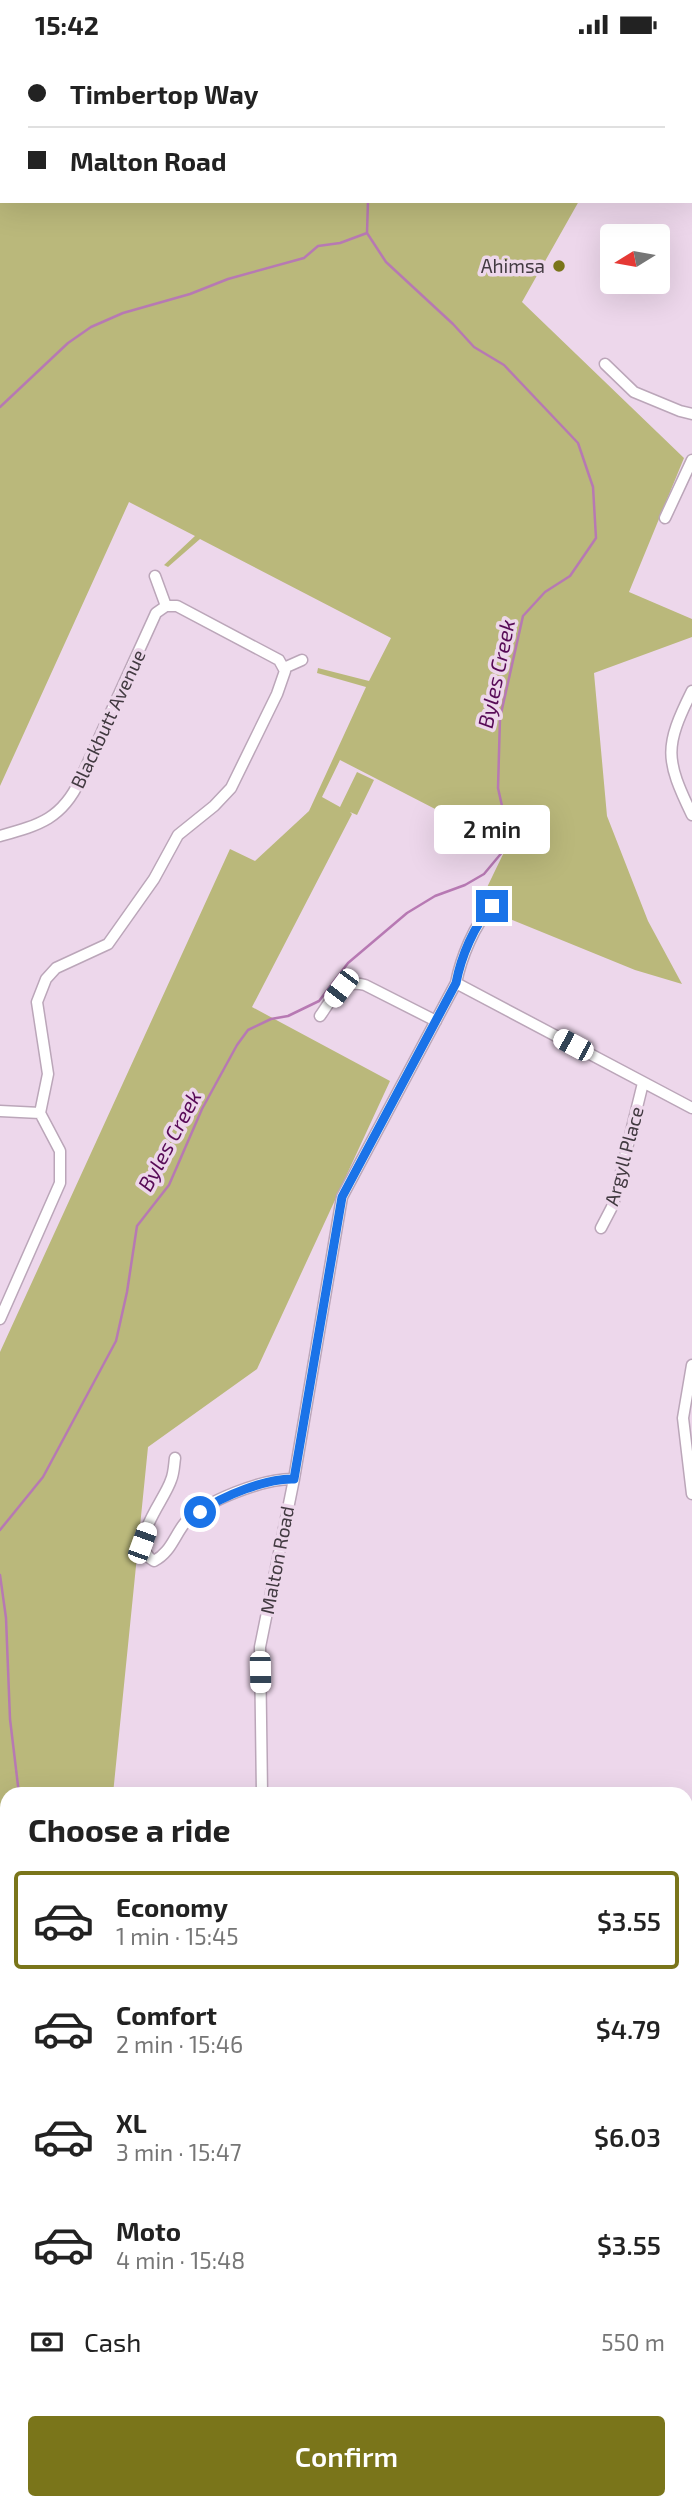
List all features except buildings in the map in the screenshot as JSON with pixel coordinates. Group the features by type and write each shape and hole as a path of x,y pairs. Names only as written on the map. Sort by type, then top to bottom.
{"street":[{"path":"605,364 634,392 692,414"},
{"path":"665,518 692,460"},
{"path":"0,1319 60,1183 60,1151 40,1113 48,1074 37,1002 40,990 56,968 108,944 154,879 178,835 231,788 277,694 285,671 279,660 177,606 166,606 155,576"},
{"name":"Blackbutt Avenue","path":"0,836 50,819 66,805 74,793 156,613 166,606"},
{"path":"284,668 302,660"},
{"path":"692,691 676,730 670,754 674,776 692,814"},
{"name":"Malton Road","path":"262,1787 260,1647 294,1479 342,1197 456,983 461,961 492,906"},
{"path":"320,1016 341,988 354,983 365,985 436,1021"},
{"path":"456,983 692,1108"},
{"name":"Argyll Place","path":"601,1228 613,1205 643,1083"},
{"path":"0,1111 40,1113"},
{"path":"692,1365 683,1418 692,1495"},
{"path":"174,1458 173,1478 148,1524 142,1543 146,1556 154,1561 164,1556 186,1522 214,1501 280,1478 294,1479"}],"shaded area":[{"path":"0,203 578,203 522,302 684,458 629,592 692,619 692,637 594,673 607,816 648,921 682,984 635,970 478,906 507,846 340,760 322,797 340,807 357,772 374,780 357,815 350,812 352,814 252,1007 390,1081 257,1369 148,1447 114,1787 0,1787 0,1352 230,849 255,861 309,811 366,687 317,673 318,668 369,681 391,638 200,539 168,567 164,565 195,536 129,502 0,786"}],"waterway":[{"name":"Byles Creek","path":"0,1530 43,1477 116,1341 137,1226 169,1185 202,1109 248,1030 271,1019 288,1016 319,1001 348,963 407,913 435,896 465,885 484,874 504,850 506,824 498,788 500,718 523,616 545,592 570,576 596,538 593,487 578,443 504,365 474,347 386,262 367,233 368,203"},
{"path":"0,407 68,343 91,327 123,313 304,258 318,246 340,243 367,233"},
{"name":"Byles Creek","path":"0,1575 6,1618 10,1719 18,1787"}],"place":[{"name":"Ahimsa","path":"559,266"}],"route":[{"path":"200,1512 214,1501 280,1478 294,1479 342,1197 456,983 461,961 492,906"}]}
